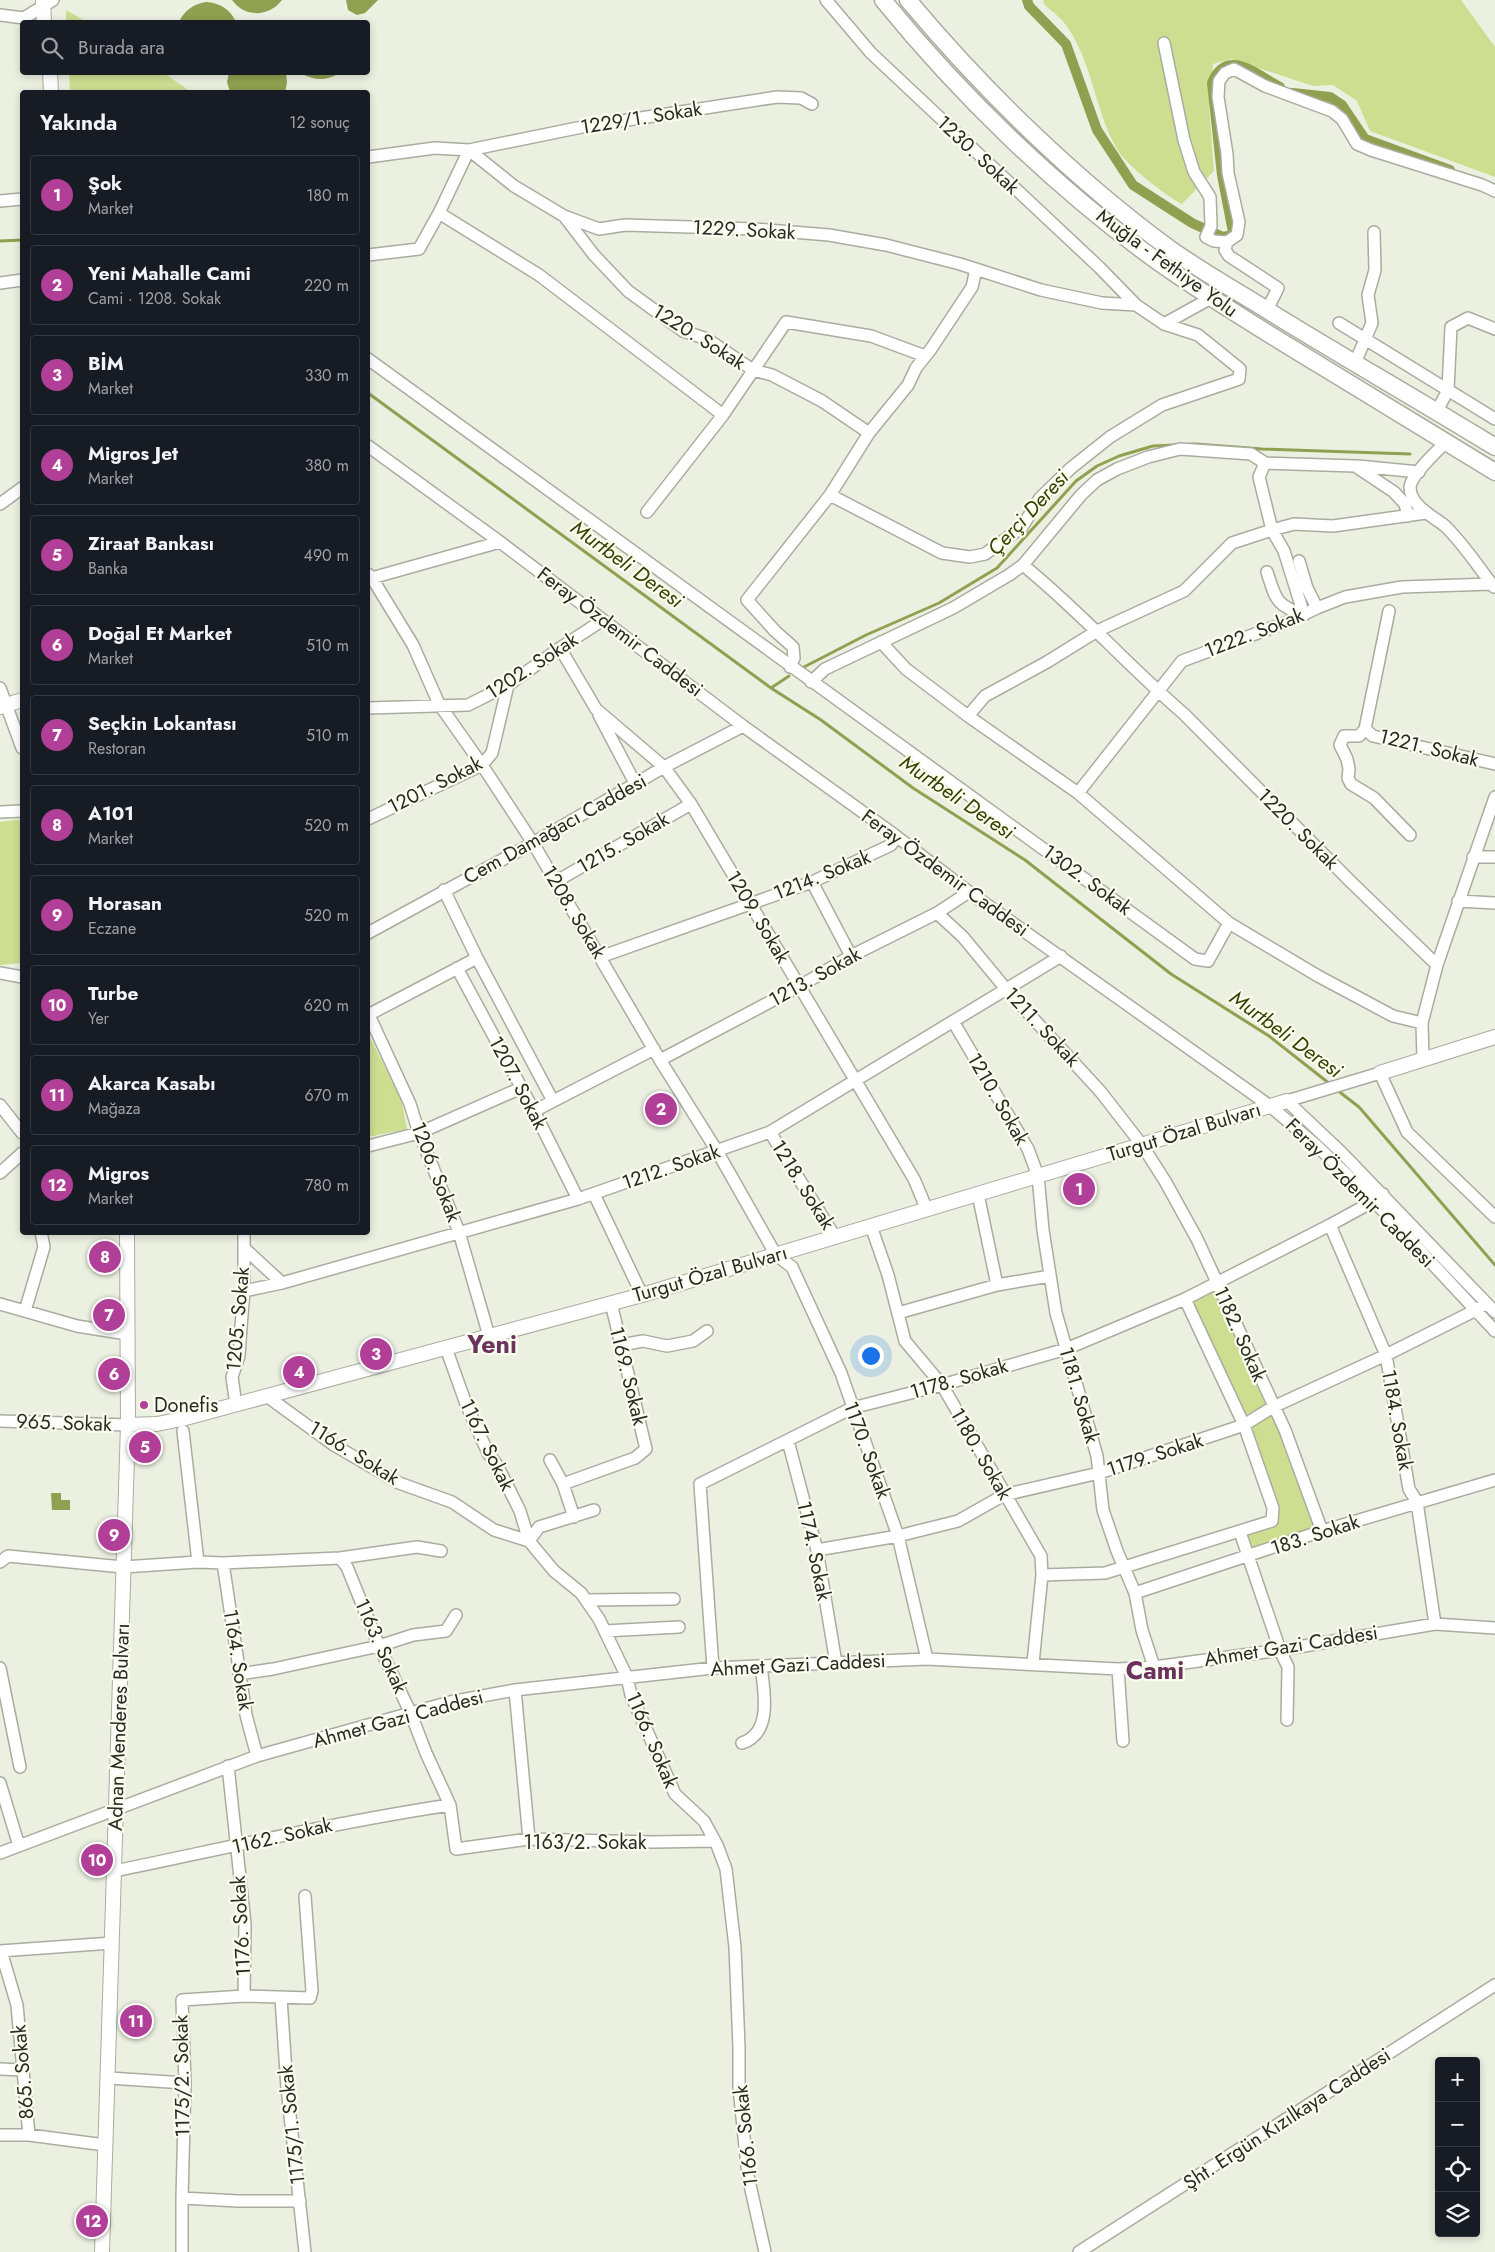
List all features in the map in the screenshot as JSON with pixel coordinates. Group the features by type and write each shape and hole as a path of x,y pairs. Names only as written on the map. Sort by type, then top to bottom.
{"highway":[{"name":"Muğla - Fethiye Yolu","path":"883,0 955,82 1012,138 1086,205 1155,259 1211,298 1495,472"},
{"name":"Muğla - Fethiye Yolu","path":"908,0 971,71 1004,104 1101,194 1171,249 1354,364 1437,411 1495,447"}],"main road":[{"path":"44,20 46,2"},
{"path":"42,75 43,90"},
{"path":"50,75 51,90"},
{"path":"3,707 20,701"},
{"path":"3,707 20,708"},
{"path":"1380,1073 1495,1037"},
{"name":"Turgut Özal Bulvarı","path":"128,1426 158,1424 268,1397 611,1303 1142,1146 1287,1100"},
{"name":"Adnan Menderes Bulvarı","path":"102,2252 109,2078 128,1426 127,1235"}],"street":[{"name":"1230. Sokak","path":"826,0 871,53 1100,268 1136,306"},
{"path":"0,15 24,18 46,2"},
{"path":"1164,43 1191,164 1210,198 1209,231 1214,241 1227,242 1237,236 1239,222 1228,173 1228,154 1218,97 1219,81 1225,73 1234,68 1265,86 1332,110 1342,119 1357,144 1482,185 1495,192"},
{"name":"1229/1. Sokak","path":"469,150 582,127 777,97 801,98 812,104"},
{"path":"370,157 435,148 469,150 439,213 418,249 370,255"},
{"name":"1229. Sokak","path":"469,150 514,186 564,216 599,229 625,226 755,229 829,235 886,245 976,269 1042,290 1102,303 1136,306"},
{"path":"0,201 20,199"},
{"path":"439,213 539,275 723,416"},
{"name":"1220. Sokak","path":"564,216 594,255 628,291 683,331 707,339 753,370 772,375 822,401 869,433"},
{"path":"1354,364 1372,323 1368,295 1375,270 1374,232"},
{"path":"1227,242 1225,250 1229,256 1278,288 1267,310"},
{"path":"790,667 794,658 793,647 747,600 830,495 869,433 908,385 916,368 972,287 976,269"},
{"path":"0,283 20,280"},
{"path":"1164,324 1211,298"},
{"path":"830,495 942,554 970,557 985,554 1022,527 1040,498 1071,468 1110,437 1162,405 1239,379 1240,368 1198,335 1164,324 1136,306"},
{"path":"1437,411 1448,390 1451,327 1468,318 1495,329"},
{"path":"647,512 723,416 786,322 871,336 926,356"},
{"path":"1339,323 1495,419"},
{"path":"370,360 811,682 825,669 953,608 1023,565 1081,494 1097,480 1117,469 1148,457 1180,449 1251,454 1265,463 1355,466 1419,472"},
{"path":"1446,442 1412,479 1410,487 1412,498 1426,513 1445,527 1493,586"},
{"name":"Feray Özdemir Caddesi","path":"370,447 500,542 743,726 896,836 969,892 1270,1106 1378,1198 1495,1331"},
{"path":"1265,463 1259,477 1272,530 1284,550 1304,615"},
{"path":"1355,466 1394,492 1405,504 1408,516"},
{"path":"0,504 20,489"},
{"path":"968,716 985,696 1098,631 1184,591 1232,543 1294,524 1332,526 1426,513"},
{"path":"370,577 500,542"},
{"path":"1299,561 1307,588 1317,608"},
{"name":"1220. Sokak","path":"1023,565 1056,591 1158,692 1184,714 1344,875 1437,965"},
{"path":"1267,572 1276,601 1286,609 1304,615"},
{"name":"1208. Sokak","path":"370,579 413,645 439,704 482,765 532,843 717,1151 776,1255"},
{"name":"1222. Sokak","path":"1078,793 1182,660 1345,598 1402,587 1493,586"},
{"name":"1221. Sokak","path":"1390,611 1365,728 1373,736 1495,764"},
{"name":"1202. Sokak","path":"370,708 439,704 468,705 508,685 604,620"},
{"path":"881,642 906,669 968,716 1078,793 1229,923 1318,976 1393,1016 1422,1023"},
{"name":"1209. Sokak","path":"560,648 596,709 664,767 691,804 914,1179 926,1210"},
{"name":"1302. Sokak","path":"811,682 871,722 1195,959 1208,960 1229,923"},
{"name":"1201. Sokak","path":"370,818 482,765 492,753 508,685"},
{"path":"0,688 3,707 20,744"},
{"path":"596,709 636,784"},
{"name":"Cem Damağacı Caddesi","path":"370,932 532,843 664,767 743,726"},
{"path":"1365,728 1359,736 1344,736 1340,746 1348,764 1348,778 1351,784 1374,798 1410,835"},
{"path":"1423,1059 1422,1023 1437,965 1495,797"},
{"name":"1215. Sokak","path":"555,882 691,804"},
{"path":"0,812 20,810"},
{"name":"1214. Sokak","path":"600,957 812,882 891,845 896,836"},
{"path":"1473,858 1495,857"},
{"path":"812,882 851,956"},
{"name":"1207. Sokak","path":"444,890 477,958 553,1101"},
{"name":"1213. Sokak","path":"534,1111 800,986 851,956 937,914 969,892"},
{"path":"1458,901 1495,903"},
{"name":"1211. Sokak","path":"937,914 963,937 1006,989 1100,1091 1142,1146"},
{"name":"1212. Sokak","path":"244,1291 282,1283 578,1199 770,1132 954,1023 1061,956"},
{"path":"370,1013 477,958"},
{"name":"1207. Sokak","path":"457,968 534,1111 578,1199"},
{"path":"0,973 20,978"},
{"name":"1206. Sokak","path":"370,1018 400,1079 419,1133 459,1232 489,1336"},
{"name":"1210. Sokak","path":"954,1023 1028,1149 1038,1176"},
{"path":"1495,1217 1407,1132 1380,1073 1287,1100 1378,1198 1495,1312"},
{"path":"370,1145 419,1133 521,1088"},
{"path":"0,1105 20,1131"},
{"name":"1218. Sokak","path":"770,1132 835,1237"},
{"name":"1182. Sokak","path":"1142,1146 1165,1181 1197,1239 1218,1284 1285,1430 1322,1532"},
{"path":"0,1173 20,1155"},
{"name":"1181. Sokak","path":"1038,1176 1043,1230 1056,1313 1097,1456 1103,1510 1117,1551 1135,1593 1142,1630 1154,1667"},
{"path":"594,1194 642,1294"},
{"path":"978,1194 997,1285"},
{"name":"1178. Sokak","path":"714,1668 700,1484 852,1408 942,1385 1066,1348 1185,1299 1218,1284 1378,1198"},
{"name":"1184. Sokak","path":"1330,1225 1386,1355 1409,1489 1417,1502 1436,1624"},
{"name":"1180. Sokak","path":"871,1226 888,1275 905,1341 942,1385 1041,1556 1042,1575 1032,1663"},
{"path":"25,1311 44,1247 42,1235"},
{"name":"1205. Sokak","path":"236,1404 232,1377 239,1356 244,1291 244,1235"},
{"path":"244,1248 282,1283"},
{"name":"1170. Sokak","path":"776,1255 792,1267 841,1373 898,1536 927,1659"},
{"path":"898,1313 997,1285 1050,1276"},
{"path":"1042,1575 1105,1573 1272,1521 1274,1516 1273,1508 1244,1425 1185,1299"},
{"name":"1169. Sokak","path":"563,1484 635,1458 646,1449 611,1303"},
{"name":"1179. Sokak","path":"817,1550 898,1536 958,1522 1004,1495 1099,1473 1244,1425 1273,1407 1386,1355 1476,1310 1486,1303"},
{"path":"0,1304 77,1326 127,1334"},
{"path":"621,1345 643,1341 667,1346 692,1341 707,1331"},
{"name":"1167. Sokak","path":"446,1348 466,1404 488,1453 497,1466 520,1511 529,1541"},
{"name":"1166. Sokak","path":"268,1397 334,1445 399,1483 452,1502 494,1530 529,1541 554,1571 581,1593 605,1631 627,1677 631,1694 675,1794 704,1821 726,1869 736,1956 740,2047 739,2088 748,2176 765,2252"},
{"name":"965. Sokak","path":"0,1421 128,1426"},
{"path":"183,1431 198,1562"},
{"name":"1174. Sokak","path":"788,1441 817,1550 836,1663"},
{"path":"550,1460 563,1484 574,1516"},
{"name":"183. Sokak","path":"1135,1593 1417,1502 1495,1480"},
{"path":"529,1541 539,1526 594,1510"},
{"path":"1240,1532 1280,1650 1288,1667 1287,1720"},
{"path":"3,1558 123,1567 198,1562 223,1563 340,1558 416,1547 441,1551"},
{"name":"1163. Sokak","path":"340,1558 347,1567 379,1646 450,1805 456,1849"},
{"name":"1164. Sokak","path":"223,1563 246,1715 257,1756"},
{"path":"586,1600 674,1599"},
{"path":"239,1674 273,1669 379,1646 413,1635 446,1631 456,1615"},
{"name":"Ahmet Gazi Caddesi","path":"0,1853 257,1756 450,1702 515,1690 714,1668 927,1659 1118,1669 1154,1667 1280,1650 1436,1624 1495,1628"},
{"path":"605,1631 679,1627"},
{"path":"742,1743 756,1736 762,1726 764,1700 761,1666"},
{"path":"0,1668 6,1723 20,1768"},
{"path":"1118,1669 1123,1741"},
{"path":"515,1690 530,1839"},
{"name":"1176. Sokak","path":"228,1766 245,1924 244,1996"},
{"path":"0,1783 19,1846"},
{"name":"1162. Sokak","path":"115,1871 236,1847 340,1822 450,1805"},
{"name":"1163/2. Sokak","path":"456,1849 530,1839 653,1842 714,1841"},
{"name":"1175/2. Sokak","path":"182,2252 185,2084 182,2000 244,1996 310,1998 312,1991 305,1896"},
{"path":"0,1951 112,1943"},
{"name":"865. Sokak","path":"0,1951 16,2005 29,2135"},
{"name":"Şht. Ergün Kızılkaya Caddesi","path":"1079,2252 1495,1985"},
{"name":"1175/1. Sokak","path":"281,1998 287,2088 305,2252"},
{"path":"0,2069 23,2070"},
{"path":"109,2078 185,2084"},
{"path":"0,2134 29,2135 105,2145"},
{"path":"182,2198 238,2201 300,2201"}],"shaded area":[{"path":"232,0 282,0 271,10 257,13 243,10"},
{"path":"346,0 378,0 365,13 357,15 348,10"},
{"path":"1043,0 1461,0 1495,47 1495,177 1370,131 1357,101 1333,85 1313,86 1231,59 1213,64 1209,106 1214,171 1182,204 1146,179 1121,155 1104,119 1089,73 1076,42 1066,25 1044,4"},
{"path":"206,2 216,4 224,8 235,20 180,20 183,15 197,4"},
{"path":"66,10 84,20 66,20"},
{"path":"69,75 167,75 188,90 70,90"},
{"path":"229,75 286,75 287,83 285,90 229,90 227,82"},
{"path":"305,75 334,75 320,79"},
{"path":"20,820 20,963 0,965 0,822"},
{"path":"370,1038 401,1098 407,1129 370,1137"},
{"path":"1218,1284 1322,1531 1248,1557 1240,1532 1272,1521 1273,1508 1185,1299"},
{"path":"51,1493 61,1493 61,1500 70,1500 70,1510 52,1510"}],"waterway":[{"path":"1027,0 1029,6 1066,44 1097,130 1133,185 1192,223 1223,237 1231,235 1233,232 1222,175 1212,83 1218,72 1226,66 1234,65 1253,71 1280,87"},
{"path":"1293,93 1330,97 1342,105 1365,139 1450,170"},
{"name":"Murtbeli Deresi","path":"0,241 20,240"},
{"name":"Murtbeli Deresi","path":"370,394 771,688 821,720 913,788 1025,860 1171,974 1269,1036 1330,1084"},
{"name":"Çerçi Deresi","path":"804,667 866,635 939,603 997,568 1076,481 1097,466 1119,456 1153,446 1196,444 1262,449 1410,454"},
{"name":"Çerçi Deresi","path":"771,688 789,676"},
{"name":"Murtbeli Deresi","path":"1337,1090 1359,1107 1495,1265"}],"place":[{"name":"Yeni Mahalle Cami","path":"661,1109"},
{"name":"Şok","path":"1079,1189"},
{"name":"A101","path":"105,1257"},
{"name":"Seçkin Lokantası","path":"109,1315"},
{"name":"BİM","path":"376,1354"},
{"name":"Migros Jet","path":"299,1372"},
{"name":"Doğal Et Market","path":"114,1374"},
{"name":"Donefis","path":"144,1405"},
{"name":"Ziraat Bankası","path":"145,1447"},
{"name":"Horasan","path":"114,1535"},
{"name":"Turbe","path":"97,1860"},
{"name":"Akarca Kasabı","path":"136,2021"},
{"name":"Migros","path":"92,2221"}],"district":[{"name":"Yeni","path":"492,1344"},
{"name":"Cami","path":"1155,1670"}]}
